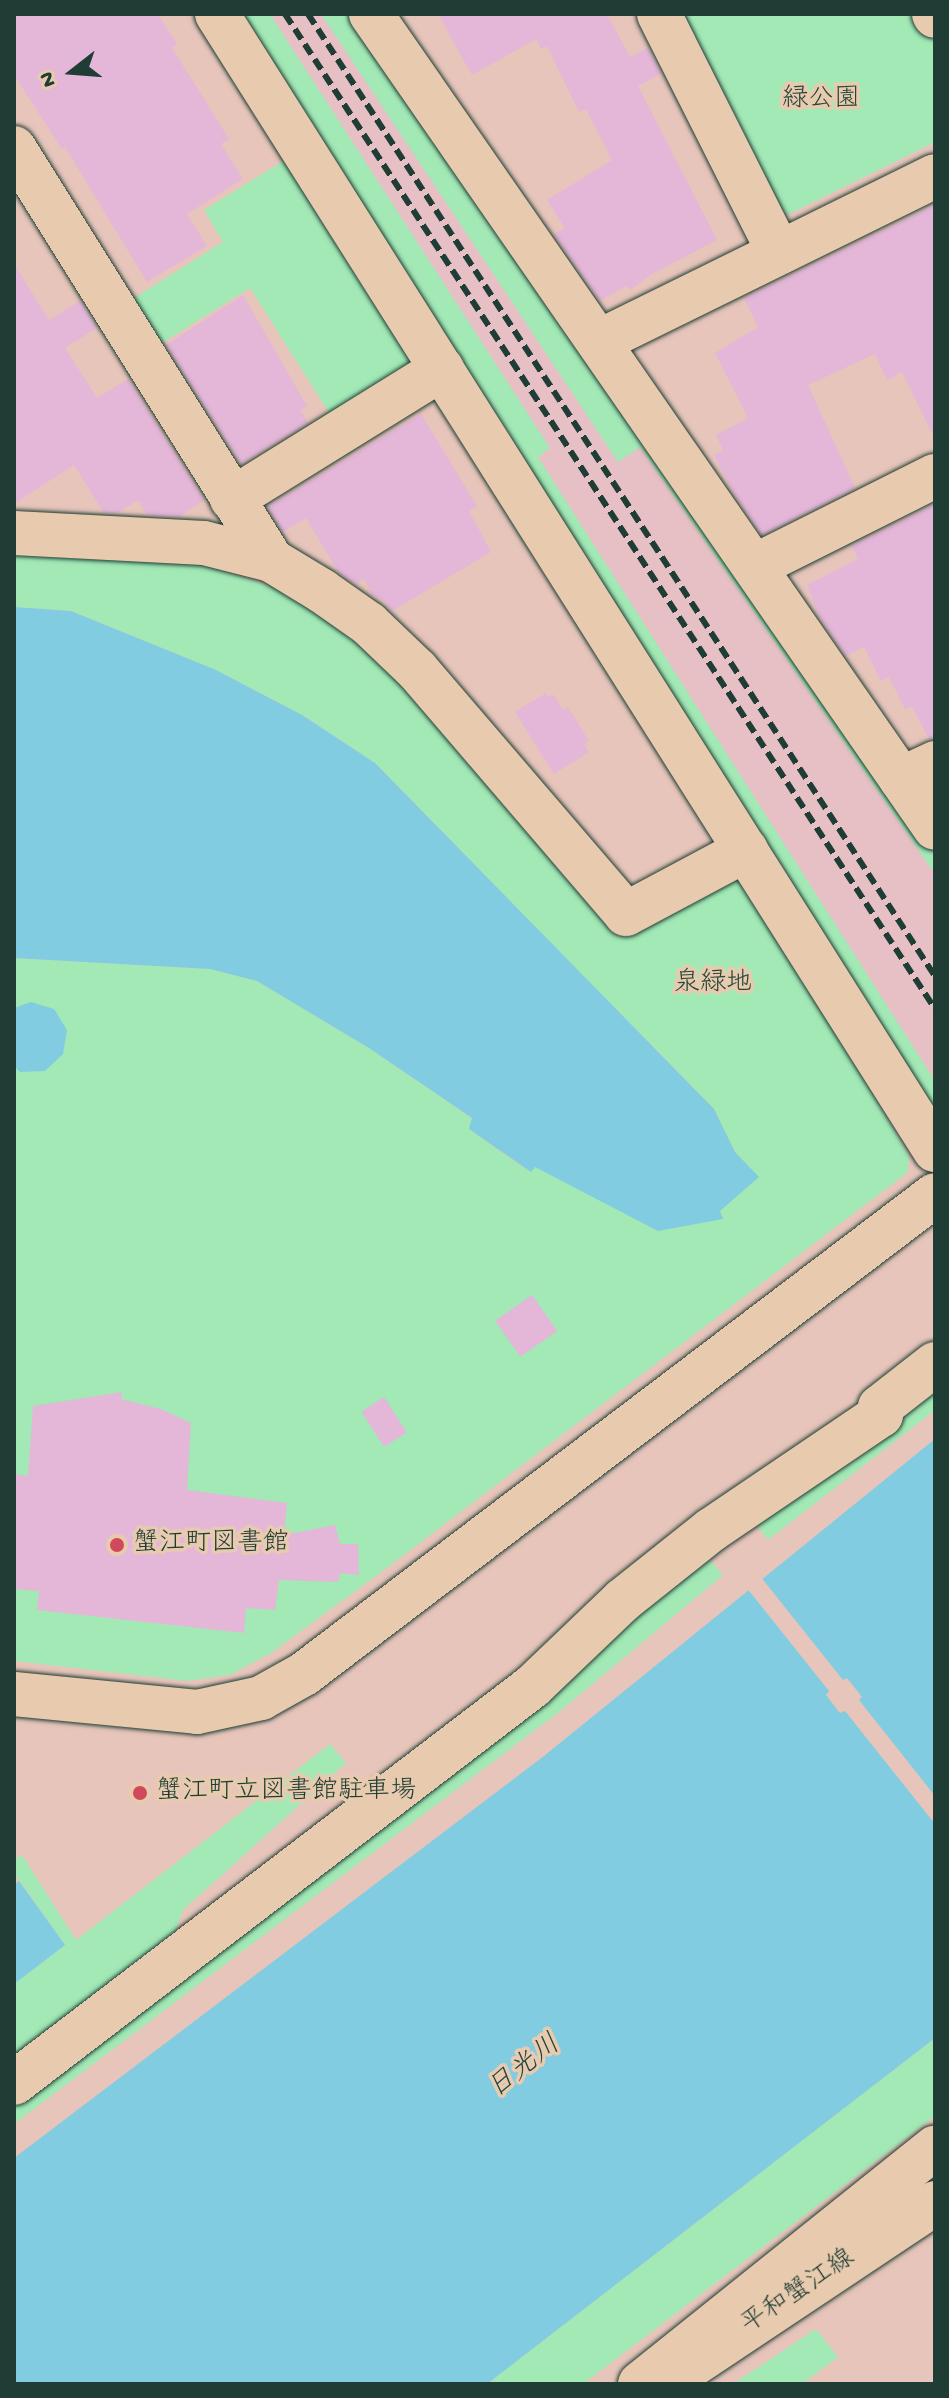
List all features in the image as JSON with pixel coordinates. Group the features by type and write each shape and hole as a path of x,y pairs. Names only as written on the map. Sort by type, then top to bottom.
{"street":[{"path":"217,14 935,1150"},
{"path":"371,14 755,566 918,771 935,828"},
{"path":"659,14 779,253"},
{"path":"14,148 271,560"},
{"path":"600,341 935,176"},
{"path":"232,499 442,369"},
{"path":"755,566 935,476"},
{"path":"14,533 204,543 271,560 369,624 417,670 626,914 746,850"},
{"path":"14,1694 197,1712 261,1698 304,1674 935,1195"},
{"path":"14,2083 533,1686 623,1600 711,1530 881,1415 880,1407 935,1364"},
{"path":"640,2384 822,2234 935,2148"},
{"name":"平和蟹江線","path":"664,2384 935,2203"}],"shaded area":[{"path":"239,14 349,14 935,856 935,1110"}],"green space":[{"path":"239,14 270,14 550,448 538,457 935,1081 935,1110"},
{"path":"321,14 349,14 935,856 935,874 640,447 618,462"},
{"name":"緑公園","path":"680,14 920,14 935,45 935,142 789,214 776,211"},
{"path":"293,155 413,347 413,368 333,419 250,288 162,343 134,298 223,242 204,210"},
{"name":"泉緑地","path":"14,548 136,552 215,568 287,592 363,640 412,685 619,937 733,876 747,876 909,1156 908,1172 388,1567 271,1653 230,1675 187,1681 14,1661 14,958 210,969 257,981 369,1048 473,1119 469,1129 530,1172 534,1167 722,1218 720,1211 758,1177 735,1152 714,1109 375,763 302,715 216,670 71,611 14,607"},
{"path":"935,1378 935,1410 768,1540 748,1515"},
{"path":"702,1551 723,1575 559,1712 14,2124 14,2095"},
{"path":"330,1744 346,1763 183,1910 168,1952 14,2068 14,1984 65,1945 14,1873 14,1860 22,1855 76,1940"},
{"path":"935,2038 935,2116 583,2384 487,2384"},
{"path":"816,2329 838,2357 802,2384 733,2384"}],"water":[{"path":"14,607 71,611 216,670 302,715 375,763 714,1109 735,1152 759,1177 720,1211 723,1219 658,1231 535,1167 531,1172 469,1129 472,1118 369,1048 257,981 210,969 14,958"},
{"path":"31,1002 54,1009 67,1030 63,1054 45,1071 20,1072 14,1066 14,1008"},
{"name":"日光川","path":"935,1439 935,2038 487,2384 14,2384 14,2158 544,1756"},
{"path":"19,1881 65,1945 14,1984 14,1885"}],"pier":[{"path":"760,1576 843,1680 847,1678 862,1697 859,1700 935,1796 935,1824 845,1711 840,1713 826,1695 829,1691 746,1587"}],"building":[{"path":"14,14 158,14 177,44 172,48 229,139 221,144 243,179 187,214 207,246 147,282 65,147 62,149 14,75"},
{"path":"438,14 607,14 630,57 648,48 661,74 638,86 717,240 652,274 630,290 626,286 600,301 554,234 565,228 547,200 612,160 586,109 579,112 547,46 541,49 536,39 472,75"},
{"path":"935,205 935,439 902,372 887,380 875,354 808,385 855,488 762,535 733,492 714,455 723,450 716,435 748,418 715,353 758,327 744,298"},
{"path":"14,264 49,320 80,301 97,328 65,348 97,398 128,379 204,500 179,517 147,515 138,500 117,513 104,513 74,465 14,504"},
{"path":"243,295 307,406 301,410 308,423 241,464 166,345"},
{"path":"421,414 477,506 469,511 491,552 392,611 383,600 373,596 364,579 356,584 339,573 306,518 283,532 267,507"},
{"path":"935,504 935,738 929,739 912,706 905,709 889,677 881,681 864,647 846,656 819,616 807,585 858,559 852,546"},
{"path":"546,693 548,697 553,694 563,710 568,707 589,741 584,744 589,752 554,774 515,712"},
{"path":"532,1295 557,1331 520,1357 495,1321"},
{"path":"122,1392 121,1399 161,1409 191,1423 187,1490 287,1503 284,1535 335,1525 340,1544 358,1544 359,1575 340,1573 338,1582 279,1580 275,1610 246,1608 244,1633 37,1610 39,1591 14,1589 14,1474 28,1476 33,1406"},
{"path":"384,1397 407,1432 384,1447 361,1412"}],"railway":[{"path":"285,14 935,1009"},
{"path":"308,14 935,976"}],"place":[{"name":"蟹江町図書館","path":"117,1545"},
{"name":"蟹江町立図書館駐車場","path":"140,1793"}]}
